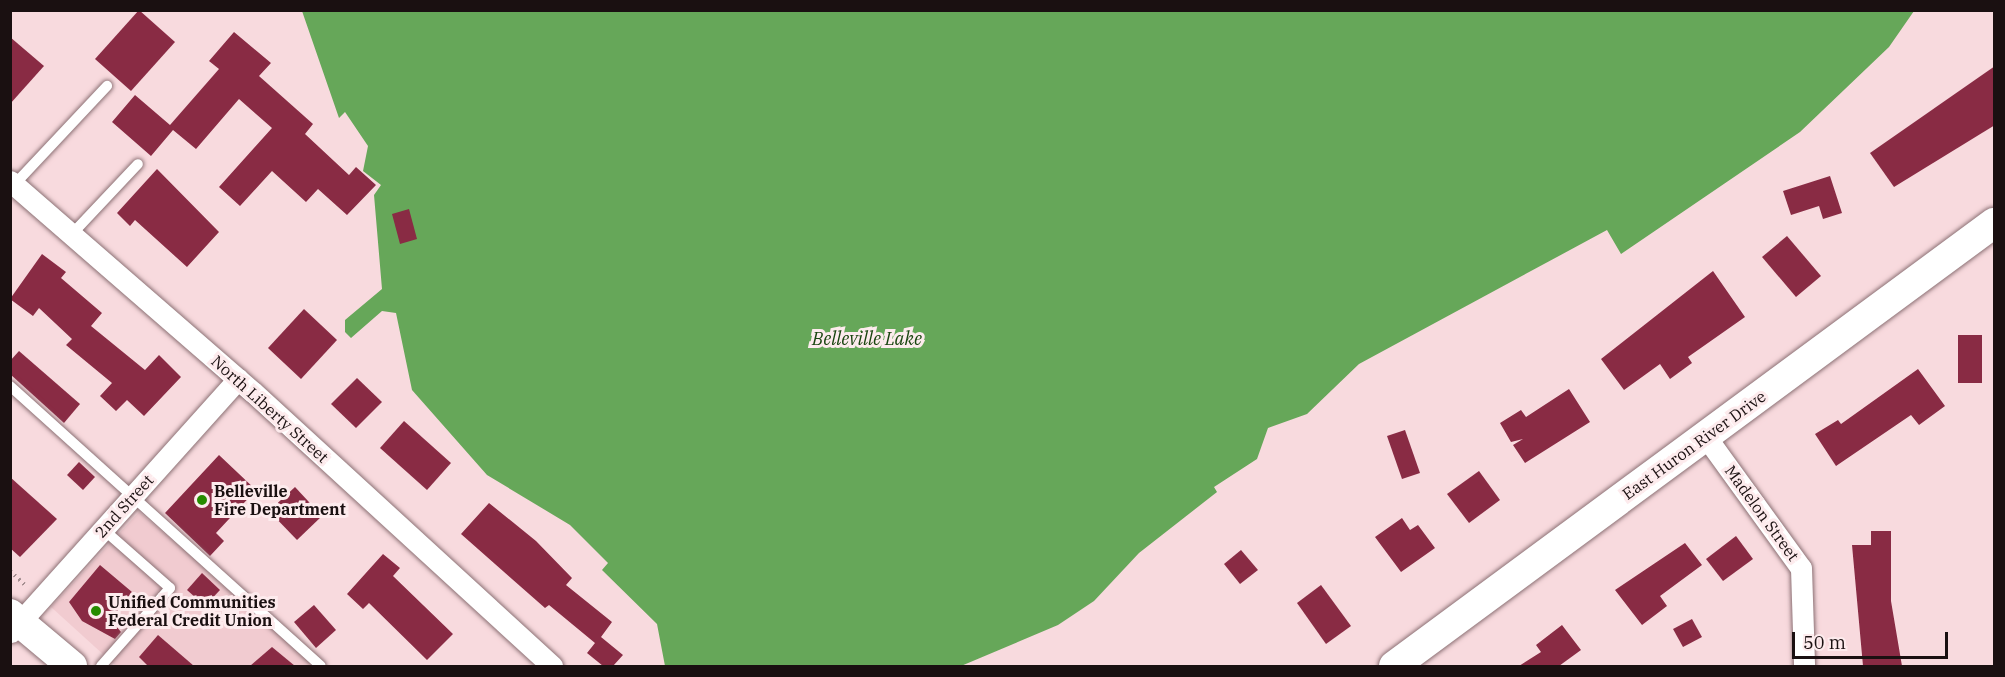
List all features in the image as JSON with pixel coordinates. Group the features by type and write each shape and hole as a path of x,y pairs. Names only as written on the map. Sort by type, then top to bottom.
{"main road":[{"name":"East Huron River Drive","path":"1394,666 1995,223"},
{"path":"14,622 72,666"}],"street":[{"name":"North Liberty Street","path":"12,183 238,379 552,666"},
{"name":"2nd Street","path":"14,622 103,529 238,379"},
{"name":"Madelon Street","path":"1706,437 1801,568 1804,666"}],"lane":[{"path":"12,183 107,86"},
{"path":"72,234 138,164"},
{"path":"10,386 131,498 321,666"},
{"path":"100,666 170,588 103,529"}],"path":[{"path":"10,571 26,586"}],"shaded area":[{"path":"139,512 321,666 116,666 51,607"}],"water":[{"name":"Belleville Lake","path":"302,11 1914,11 1889,47 1800,132 1621,254 1607,230 1359,364 1307,414 1268,428 1257,459 1214,487 1217,492 1139,553 1094,601 1058,625 961,666 665,666 657,624 602,570 608,563 570,525 487,475 412,390 396,313 382,311 351,338 345,332 345,320 382,289 374,195 381,185 363,171 368,146 345,112 339,118"}],"building":[{"path":"139,10 175,42 131,91 95,59"},
{"path":"234,32 271,63 259,76 313,124 305,134 349,175 356,167 376,185 347,215 318,189 306,202 272,171 240,206 219,187 272,128 239,99 196,149 173,130 151,156 112,122 135,95 170,125 219,69 209,61"},
{"path":"10,37 44,66 10,104"},
{"path":"1995,66 1995,125 1894,187 1870,153"},
{"path":"157,169 219,232 187,267 135,220 130,226 117,213"},
{"path":"1830,176 1842,213 1823,219 1819,206 1791,215 1783,191"},
{"path":"409,209 417,239 400,244 392,214"},
{"path":"1787,236 1821,276 1796,297 1762,257"},
{"path":"42,254 66,272 61,278 102,313 91,326 145,370 159,355 181,377 144,416 127,400 116,411 100,396 112,383 66,345 72,339 39,308 33,316 10,299"},
{"path":"1713,271 1745,317 1688,357 1692,363 1670,379 1660,364 1624,390 1601,359"},
{"path":"304,309 337,340 301,379 268,348"},
{"path":"1958,335 1982,335 1982,383 1958,383"},
{"path":"19,351 80,404 64,423 10,374 10,361"},
{"path":"1918,369 1945,406 1919,425 1911,415 1836,466 1815,434 1838,420 1841,424"},
{"path":"357,378 382,402 356,428 331,404"},
{"path":"1569,389 1590,422 1525,463 1513,445 1523,439 1511,442 1500,423 1521,410 1526,417"},
{"path":"404,421 451,463 427,490 380,448"},
{"path":"1405,430 1420,473 1402,479 1387,436"},
{"path":"219,455 256,490 216,533 224,541 210,556 165,513"},
{"path":"79,462 95,477 83,490 67,475"},
{"path":"1479,471 1500,500 1469,523 1447,494"},
{"path":"10,477 57,519 20,557 10,548"},
{"path":"295,487 322,516 297,540 269,511"},
{"path":"489,503 536,541 572,578 566,585 612,622 601,637 623,655 613,666 603,666 587,653 595,643 549,605 545,608 461,534"},
{"path":"1402,518 1410,530 1418,525 1435,548 1401,572 1375,537"},
{"path":"1871,531 1891,531 1891,601 1902,666 1863,666 1852,545 1871,545"},
{"path":"1736,536 1753,559 1723,581 1706,559"},
{"path":"1685,543 1702,565 1660,596 1667,606 1642,625 1615,590"},
{"path":"1241,550 1258,570 1240,584 1224,564"},
{"path":"383,554 400,568 393,576 453,634 427,660 369,603 363,609 347,594"},
{"name":"Unified Communities Federal Credit Union","path":"100,565 132,592 111,620 121,632 115,639 82,621 69,602"},
{"path":"202,573 220,590 205,606 187,590"},
{"path":"1321,585 1351,626 1326,644 1297,603"},
{"path":"314,605 336,630 316,648 294,622"},
{"path":"1692,619 1702,637 1683,647 1673,629"},
{"path":"1562,625 1581,650 1559,666 1519,666 1541,652 1536,645"},
{"path":"158,635 194,666 148,666 139,657"},
{"path":"272,647 295,666 250,666"}],"place":[{"name":"Belleville Fire Department","path":"202,500"},
{"name":"Unified Communities Federal Credit Union","path":"96,611"}]}
